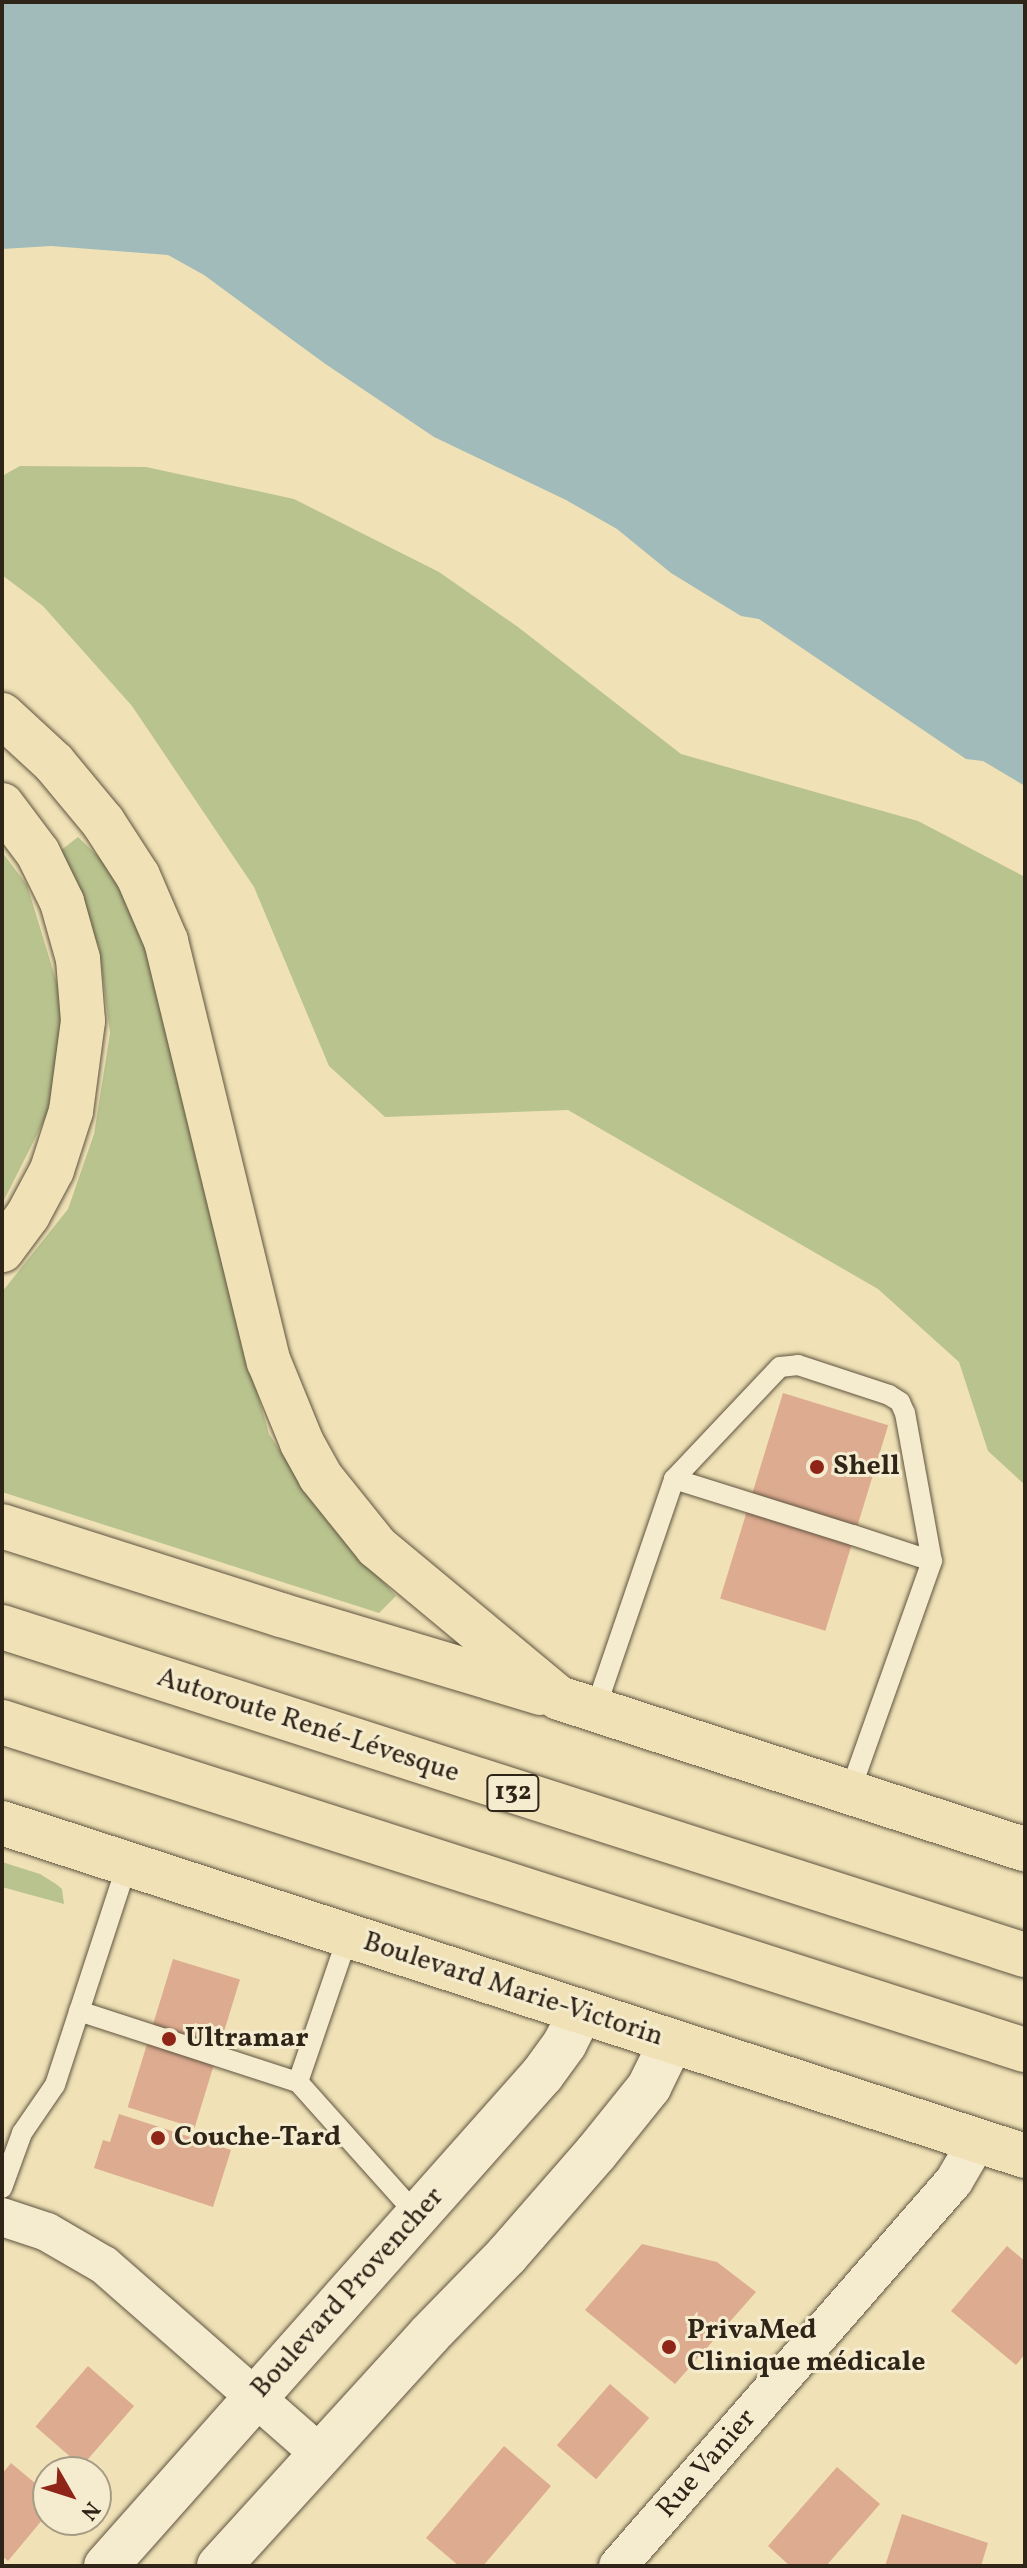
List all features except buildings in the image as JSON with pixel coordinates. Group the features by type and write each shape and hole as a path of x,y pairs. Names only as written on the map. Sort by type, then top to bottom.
{"main road":[{"path":"2,715 54,763 103,822 138,876 161,930 186,1013 269,1362 302,1443 320,1476 377,1547 577,1704"},
{"path":"2,805 38,853 62,902 78,959 83,1021 71,1111 57,1156 28,1215 2,1250"},
{"path":"2,1526 295,1620 577,1704 1025,1849"},
{"name":"Autoroute René-Lévesque","path":"2,1627 1025,1955"},
{"path":"2,1722 1025,2050"},
{"name":"Boulevard Marie-Victorin","path":"2,1823 1025,2156"}],"street":[{"name":"Boulevard Provencher","path":"106,2566 548,2068 580,2013"},
{"path":"219,2566 507,2255 596,2153 649,2087 671,2042"},
{"name":"Rue Vanier","path":"618,2566 954,2181 978,2140"},
{"path":"2,2217 47,2232 88,2254 320,2454"}],"lane":[{"path":"577,1704 674,1479 780,1367 798,1365 889,1395 900,1402 905,1413 932,1561 850,1791"},
{"path":"674,1479 932,1561"},
{"path":"2,2188 22,2133 55,2085 127,1865"},
{"path":"298,2082 348,1936"},
{"path":"79,2011 298,2082 417,2215"}],"green space":[{"path":"20,466 146,467 294,499 439,572 518,627 681,754 918,821 1025,877 1025,1485 988,1451 959,1362 878,1289 568,1110 385,1117 329,1066 254,887 132,706 43,606 2,575 2,476"},
{"path":"78,837 104,862 144,930 240,1332 269,1434 325,1518 396,1596 379,1613 2,1492 2,1292 68,1209 94,1134 110,1033 99,947 60,851"},
{"path":"2,852 27,885 63,1003 52,1105 2,1204"},
{"path":"2,1862 40,1874 56,1884 62,1889 64,1904 2,1887"}],"water":[{"path":"2,2 1025,2 1025,786 983,761 966,759 759,619 741,616 671,573 617,529 566,500 434,437 324,363 204,275 168,255 51,246 2,249"}],"place":[{"name":"Shell","path":"817,1467"},
{"name":"Ultramar","path":"169,2039"},
{"name":"Couche-Tard","path":"158,2138"},
{"name":"PrivaMed Clinique médicale","path":"669,2347"}]}
